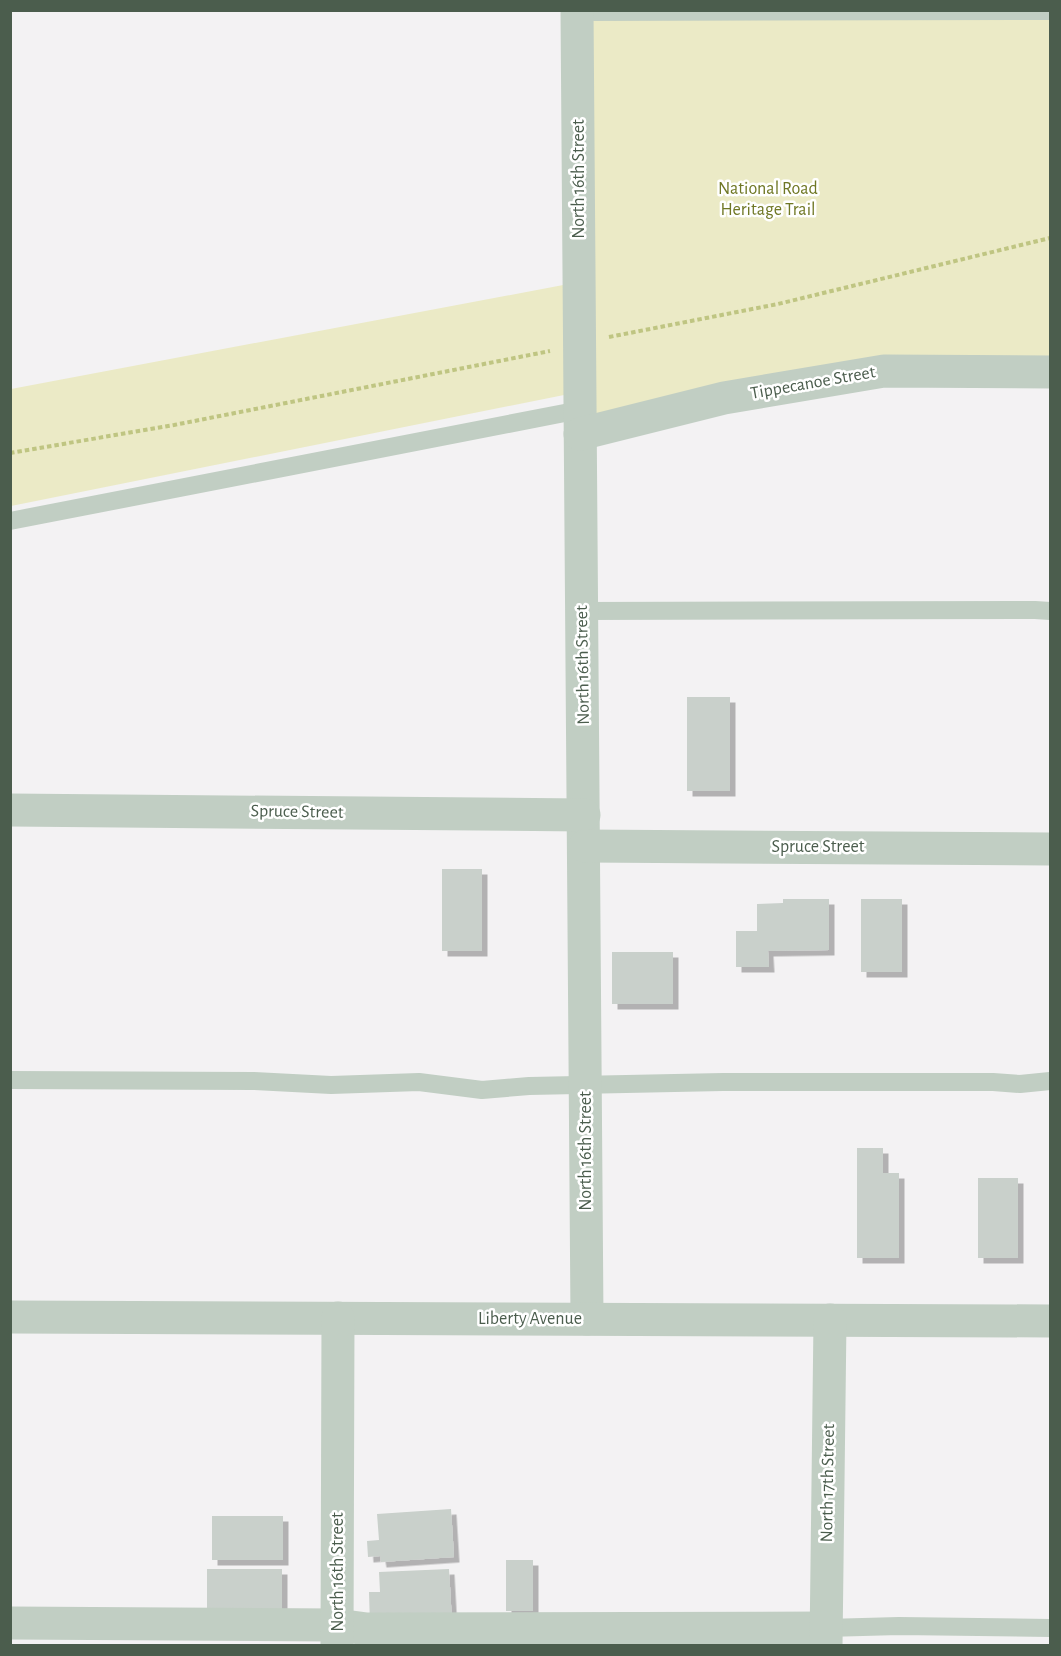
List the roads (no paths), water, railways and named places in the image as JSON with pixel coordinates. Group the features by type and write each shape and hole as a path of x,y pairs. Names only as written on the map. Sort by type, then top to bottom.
{"street":[{"name":"North 16th Street","path":"578,11 587,1319"},
{"name":"Tippecanoe Street","path":"580,422 884,371 1050,372"},
{"name":"Spruce Street","path":"10,810 1050,849"},
{"name":"Liberty Avenue","path":"10,1317 1050,1321"},
{"name":"North 16th Street","path":"338,1318 338,1635"},
{"name":"North 17th Street","path":"826,1637 830,1320"},
{"path":"10,1623 338,1635 367,1629 605,1638 826,1637"}],"lane":[{"path":"578,11 1050,11"},
{"path":"10,520 580,422"},
{"path":"582,611 1050,611"},
{"path":"10,1080 254,1081 331,1085 419,1082 482,1090 529,1086 723,1082 993,1082 1020,1084 1050,1081"},
{"path":"826,1637 899,1626 1050,1628"}],"park label":[{"name":"National Road Heritage Trail","path":"768,199"}]}
